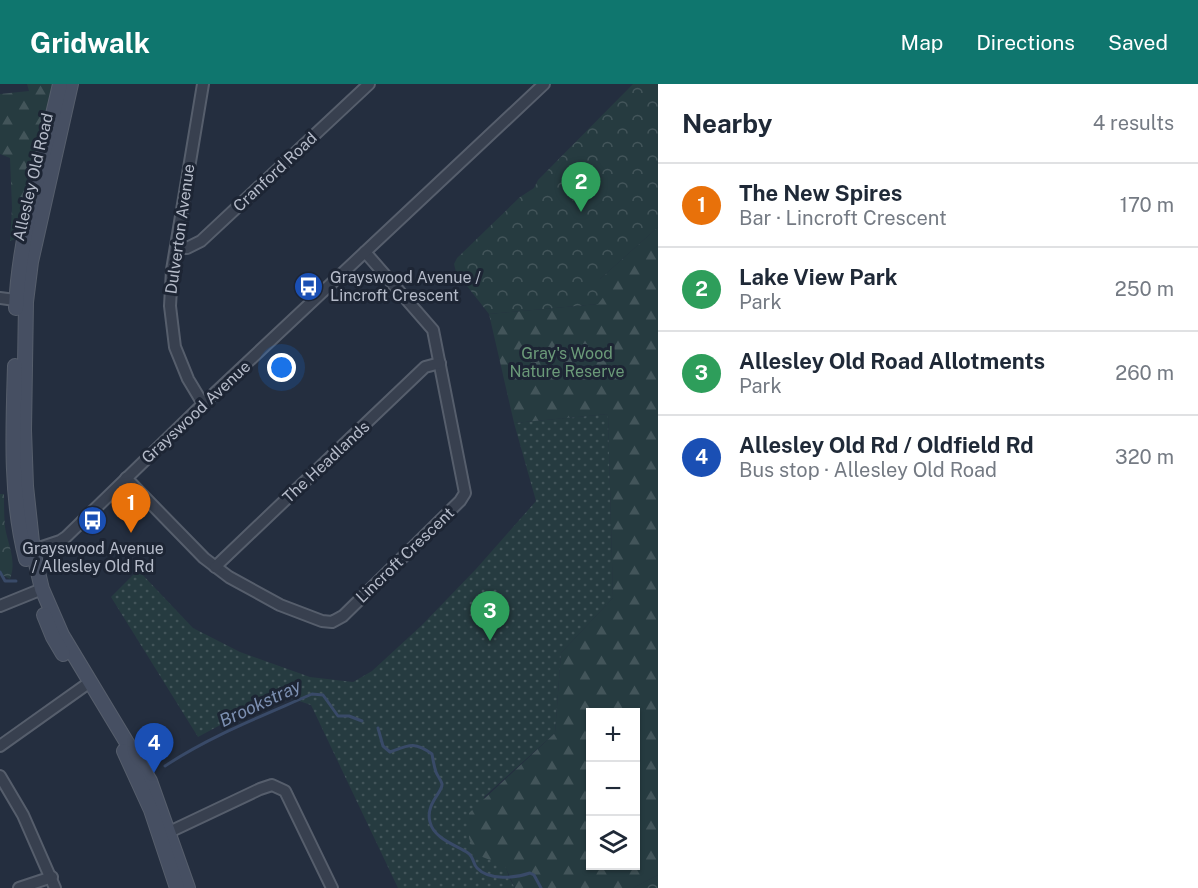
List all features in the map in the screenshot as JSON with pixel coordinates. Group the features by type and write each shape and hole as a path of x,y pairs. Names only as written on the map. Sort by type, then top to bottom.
{"main road":[{"name":"Allesley Old Road","path":"21,301 18,276 60,84"},
{"name":"Allesley Old Road","path":"71,84 21,301 14,404 18,518 38,590 86,684 126,755 165,834 188,888"},
{"name":"Allesley Old Road","path":"165,834 177,888"}],"street":[{"name":"Dulverton Avenue","path":"203,84 170,287 171,328 181,364 203,404"},
{"name":"Cranford Road","path":"176,248 188,248 201,241 369,84"},
{"name":"Grayswood Avenue","path":"28,552 66,537 203,404 544,84"},
{"name":"Lincroft Crescent","path":"126,478 215,567 259,595 313,618 332,622 343,615 460,501 465,493 434,330 365,252"},
{"path":"0,298 21,301"},
{"name":"The Headlands","path":"215,567 425,367 440,363"},
{"path":"0,606 38,590"},
{"path":"0,746 86,684"},
{"path":"0,776 23,815 53,883 19,888"},
{"path":"165,834 260,789 272,784 279,786 290,799 332,888"}],"green space":[{"path":"27,84 57,84 19,238 10,241 12,208 10,158 0,154 0,94 29,91"},
{"path":"633,84 658,84 658,227 600,279 605,295 598,304 489,314 456,272 454,264 457,258 520,197 534,188 538,180"},
{"name":"Gray's Wood Nature Reserve","path":"658,227 658,875 633,888 515,888 505,866 475,854 469,838 469,813 555,733 561,653 613,598 608,414 514,423 489,314 598,304 600,279"},
{"path":"608,414 613,598 561,653 555,733 484,797 509,877 515,888 398,888 311,705 278,694 198,737 111,597 138,570 193,628 240,652 310,677 353,682 372,671 422,625 476,569 536,501 514,423"},
{"path":"0,494 4,494 5,527 13,566 10,579 0,574"},
{"path":"658,875 658,888 633,888"}],"waterway":[{"name":"Brookstray","path":"0,572 5,581 16,581"},
{"name":"Brookstray","path":"165,766 218,736 312,694 323,695 338,716 349,716 362,721"},
{"name":"Brookstray","path":"378,728 383,746 390,752 411,745 421,747 432,754 436,772 442,784 429,816 436,833 470,855 482,872 495,877 530,873 534,875 541,888"}],"place":[{"name":"Lake View Park","path":"581,212"},
{"name":"Grayswood Avenue / Lincroft Crescent","path":"309,286"},
{"name":"Grayswood Avenue / Allesley Old Rd","path":"93,520"},
{"name":"The New Spires","path":"131,533"},
{"name":"Allesley Old Road Allotments","path":"490,641"},
{"name":"Allesley Old Rd / Oldfield Rd","path":"154,773"}]}
